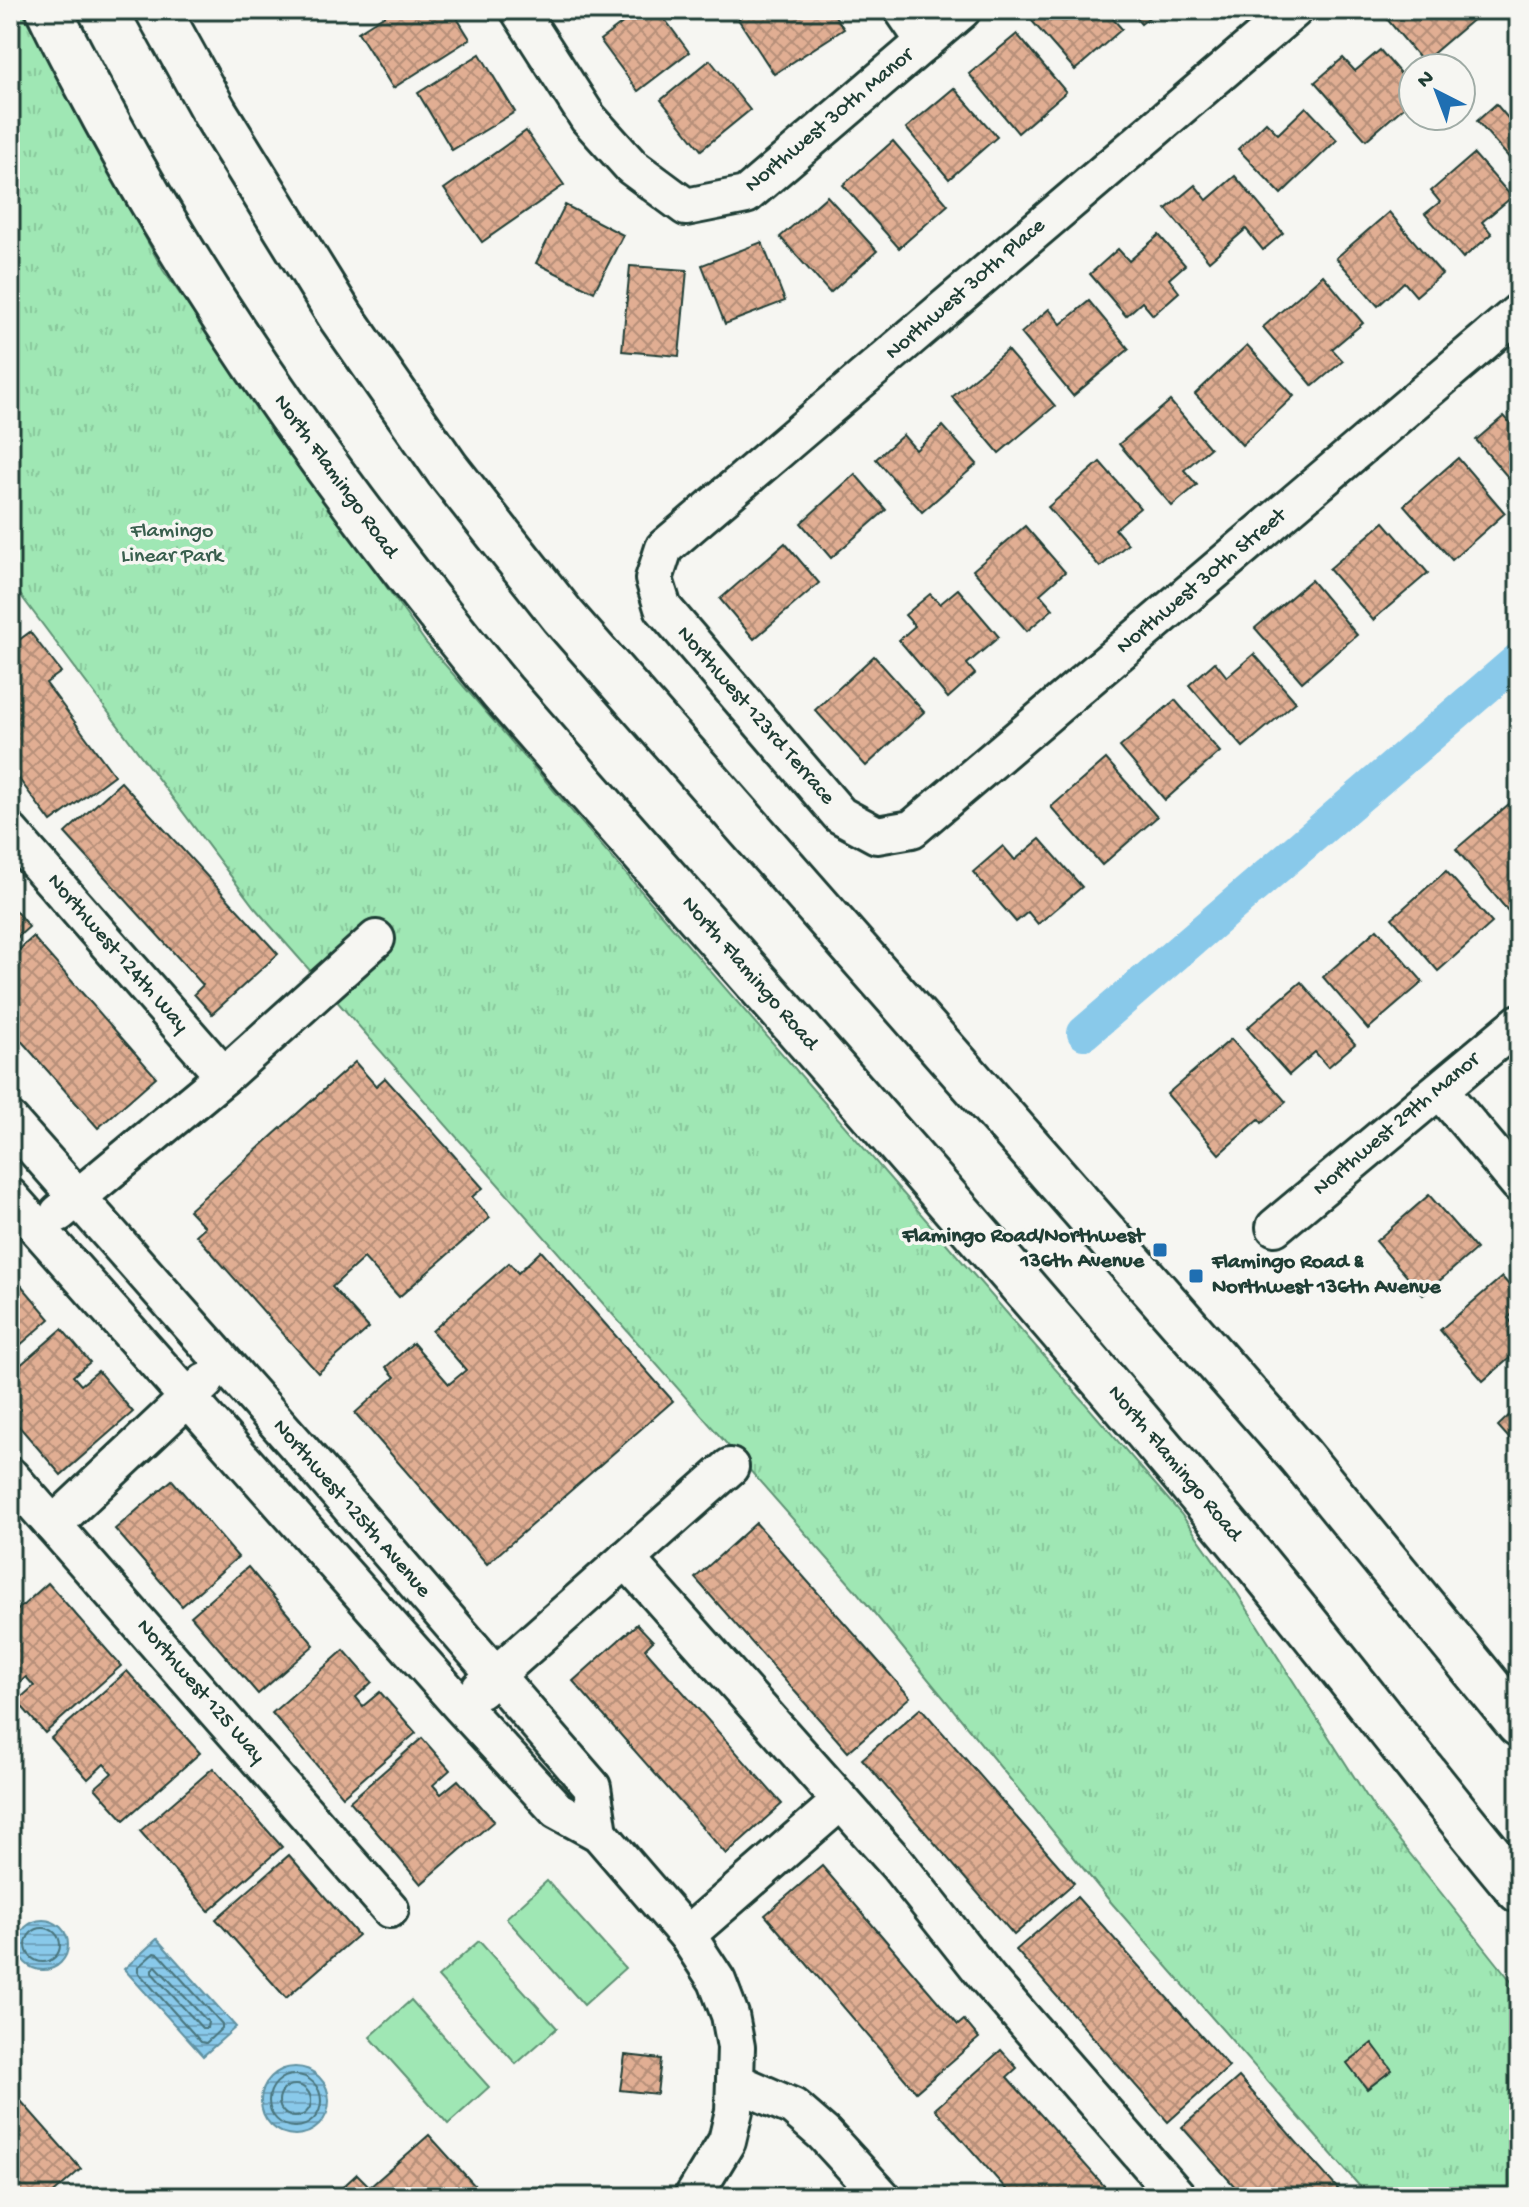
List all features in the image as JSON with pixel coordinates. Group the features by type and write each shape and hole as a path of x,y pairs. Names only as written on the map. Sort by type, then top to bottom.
{"highway":[{"name":"North Flamingo Road","path":"49,10 149,198 255,367 426,600 502,692 980,1235 1225,1523 1519,1890"},
{"path":"158,10 215,113 341,317 447,469 543,591 1300,1456 1519,1724"}],"street":[{"name":"Northwest 30th Manor","path":"519,10 588,118 632,167 686,207 746,195 962,10"},
{"path":"903,10 925,42"},
{"name":"Northwest 30th Place","path":"654,579 664,548 1294,10"},
{"name":"Northwest 30th Street","path":"877,835 912,829 1519,312"},
{"name":"Northwest 123rd Terrace","path":"654,579 663,608 840,815 877,835"},
{"name":"Northwest 124th Way","path":"10,832 224,1076"},
{"path":"39,1230 224,1076 376,939"},
{"name":"Northwest 29th Manor","path":"1275,1227 1519,1023"},
{"path":"1440,1090 1519,1184"},
{"name":"Northwest 125th Avenue","path":"10,1121 592,1787 599,1833"},
{"path":"10,1197 461,1706 557,1810 599,1833 687,1935 717,1981 730,2015 736,2047 734,2111 727,2141 693,2197"},
{"path":"53,1525 188,1396 225,1366"},
{"path":"461,1706 730,1467"},
{"name":"Northwest 125 Way","path":"10,1476 390,1909"},
{"path":"626,1559 898,1865 988,1979 1178,2197"},
{"path":"687,1935 840,1802"},
{"path":"736,2082 793,2107 824,2134 882,2197"}],"green space":[{"name":"Flamingo Linear Park","path":"10,10 21,10 163,270 426,643 1181,1514 1237,1593 1376,1811 1519,1991 1519,2197 1369,2197 1109,1900 857,1592 254,907 10,581"},
{"path":"547,1881 625,1968 584,2005 506,1918"},
{"path":"479,1941 557,2028 516,2064 438,1977"},
{"path":"411,2000 489,2087 448,2124 370,2037"}],"water":[{"path":"43,1920 61,1927 68,1945 61,1963 43,1970 25,1963 18,1945 25,1927"},
{"path":"157,1939 236,2027 203,2056 124,1969"},
{"path":"295,2067 319,2077 329,2101 319,2125 295,2135 271,2125 261,2101 271,2077"}],"building":[{"path":"393,10 452,10 470,39 393,88 358,32"},
{"path":"586,10 605,10 592,19"},
{"path":"640,10 658,10 689,52 638,91 600,40"},
{"path":"751,10 831,10 844,29 774,74 738,19"},
{"path":"1045,10 1105,10 1122,29 1075,70 1032,21"},
{"path":"1129,10 1158,10 1141,24"},
{"path":"1397,10 1482,12 1435,52 1415,52 1387,19"},
{"path":"1017,34 1066,92 1018,133 969,74"},
{"path":"1380,50 1397,70 1397,113 1366,140 1315,82 1343,58 1355,71"},
{"path":"480,54 515,112 452,150 418,93"},
{"path":"710,60 750,110 701,150 661,100"},
{"path":"954,88 997,137 949,179 906,128"},
{"path":"1496,104 1512,123 1519,117 1519,169 1477,121"},
{"path":"1306,107 1337,140 1281,194 1238,149 1266,122 1278,134"},
{"path":"526,131 564,185 482,242 444,189"},
{"path":"893,141 948,205 899,248 843,185"},
{"path":"1474,154 1512,197 1482,222 1492,234 1463,258 1425,214 1440,202 1431,191"},
{"path":"1235,176 1283,233 1263,250 1246,229 1209,261 1166,209 1195,185 1207,200"},
{"path":"827,196 877,251 830,293 780,237"},
{"path":"565,205 623,235 594,292 536,263"},
{"path":"1389,212 1442,274 1416,296 1404,282 1378,306 1336,258"},
{"path":"1159,235 1185,265 1169,279 1179,292 1153,315 1142,302 1126,316 1090,274 1118,249 1129,261"},
{"path":"762,242 785,301 725,324 702,265"},
{"path":"630,266 687,270 679,356 622,351"},
{"path":"1323,275 1363,323 1332,349 1343,361 1313,386 1263,327"},
{"path":"1089,301 1129,349 1073,396 1021,333 1049,309 1061,324"},
{"path":"1247,345 1294,396 1242,445 1195,394"},
{"path":"1007,350 1055,406 999,453 952,397"},
{"path":"1170,401 1210,448 1184,470 1197,485 1172,506 1119,444"},
{"path":"1504,416 1516,429 1519,427 1519,490 1476,440"},
{"path":"943,426 977,464 922,512 876,459 903,435 916,450"},
{"path":"1458,458 1505,513 1452,560 1404,505"},
{"path":"1100,462 1140,508 1115,529 1128,544 1100,567 1048,507"},
{"path":"855,474 886,510 831,558 801,523"},
{"path":"1384,522 1428,573 1373,620 1329,569"},
{"path":"1025,526 1065,572 1040,594 1053,609 1027,631 973,570"},
{"path":"785,543 819,583 754,639 720,599"},
{"path":"1311,580 1357,635 1302,682 1255,628"},
{"path":"958,589 999,637 967,664 975,674 948,698 899,640 915,626 905,615 930,594 940,604"},
{"path":"30,632 61,672 46,683 114,775 51,822 10,767 10,642 12,645"},
{"path":"1254,654 1296,702 1243,747 1189,685 1215,662 1227,677"},
{"path":"874,656 924,712 866,766 815,710"},
{"path":"1175,700 1220,752 1165,800 1120,747"},
{"path":"1106,759 1157,817 1102,865 1051,807"},
{"path":"121,782 278,954 212,1014 194,994 203,985 65,833"},
{"path":"1509,804 1519,816 1519,902 1508,911 1456,849"},
{"path":"1040,839 1082,887 1038,924 1028,912 1016,922 973,872 1003,846 1015,860"},
{"path":"1446,871 1492,923 1438,971 1392,918"},
{"path":"14,909 29,927 10,944 10,912"},
{"path":"1377,929 1423,982 1368,1029 1323,977"},
{"path":"33,937 156,1077 98,1128 10,1028 10,958"},
{"path":"1301,982 1355,1044 1328,1067 1315,1052 1289,1075 1247,1028"},
{"path":"1231,1039 1286,1102 1262,1123 1259,1119 1219,1154 1167,1094"},
{"path":"355,1062 376,1086 385,1078 483,1188 472,1197 490,1218 399,1297 364,1258 332,1287 369,1328 318,1373 196,1235 205,1227 189,1210"},
{"path":"1429,1195 1476,1249 1423,1295 1376,1241"},
{"path":"541,1251 673,1401 487,1564 355,1413 395,1377 386,1367 413,1343 449,1384 466,1370 432,1331 509,1263 518,1273"},
{"path":"1502,1277 1519,1296 1519,1308 1508,1318 1519,1331 1519,1350 1483,1381 1440,1330"},
{"path":"15,1278 50,1319 10,1354 10,1282"},
{"path":"62,1329 90,1362 73,1376 81,1385 98,1371 133,1412 61,1475 10,1416 10,1374"},
{"path":"1519,1406 1519,1445 1517,1447 1498,1426"},
{"path":"172,1480 238,1557 182,1606 115,1529"},
{"path":"756,1523 910,1697 848,1752 695,1578"},
{"path":"248,1567 314,1645 258,1694 191,1616"},
{"path":"48,1583 121,1666 45,1733 17,1701 34,1686 26,1677 10,1691 10,1617"},
{"path":"637,1624 653,1641 645,1649 782,1804 726,1854 573,1681"},
{"path":"344,1650 372,1682 356,1697 363,1706 380,1692 416,1733 343,1796 272,1713"},
{"path":"127,1671 200,1753 124,1820 95,1788 112,1773 104,1764 88,1779 51,1738"},
{"path":"921,1708 1074,1883 1014,1935 862,1759"},
{"path":"422,1738 450,1770 433,1785 441,1794 458,1780 494,1821 421,1884 350,1801"},
{"path":"213,1768 282,1847 209,1911 140,1831"},
{"path":"289,1855 358,1935 286,1998 216,1919"},
{"path":"822,1866 958,2025 964,2020 979,2038 916,2092 765,1915"},
{"path":"1077,1897 1229,2067 1168,2122 1016,1950"},
{"path":"1372,2043 1392,2070 1367,2089 1347,2063"},
{"path":"1001,2050 1017,2068 1007,2077 1114,2197 1013,2197 935,2109"},
{"path":"625,2055 661,2059 657,2094 620,2090"},
{"path":"1239,2077 1345,2197 1244,2197 1182,2127"},
{"path":"13,2092 81,2169 49,2197 10,2197 10,2094"},
{"path":"429,2135 485,2197 332,2197 357,2174 370,2187"}],"waterway":[{"path":"1084,1033 1519,659"}],"place":[{"name":"Flamingo Road/Northwest 136th Avenue","path":"1160,1250"},
{"name":"Flamingo Road & Northwest 136th Avenue","path":"1196,1276"}]}
